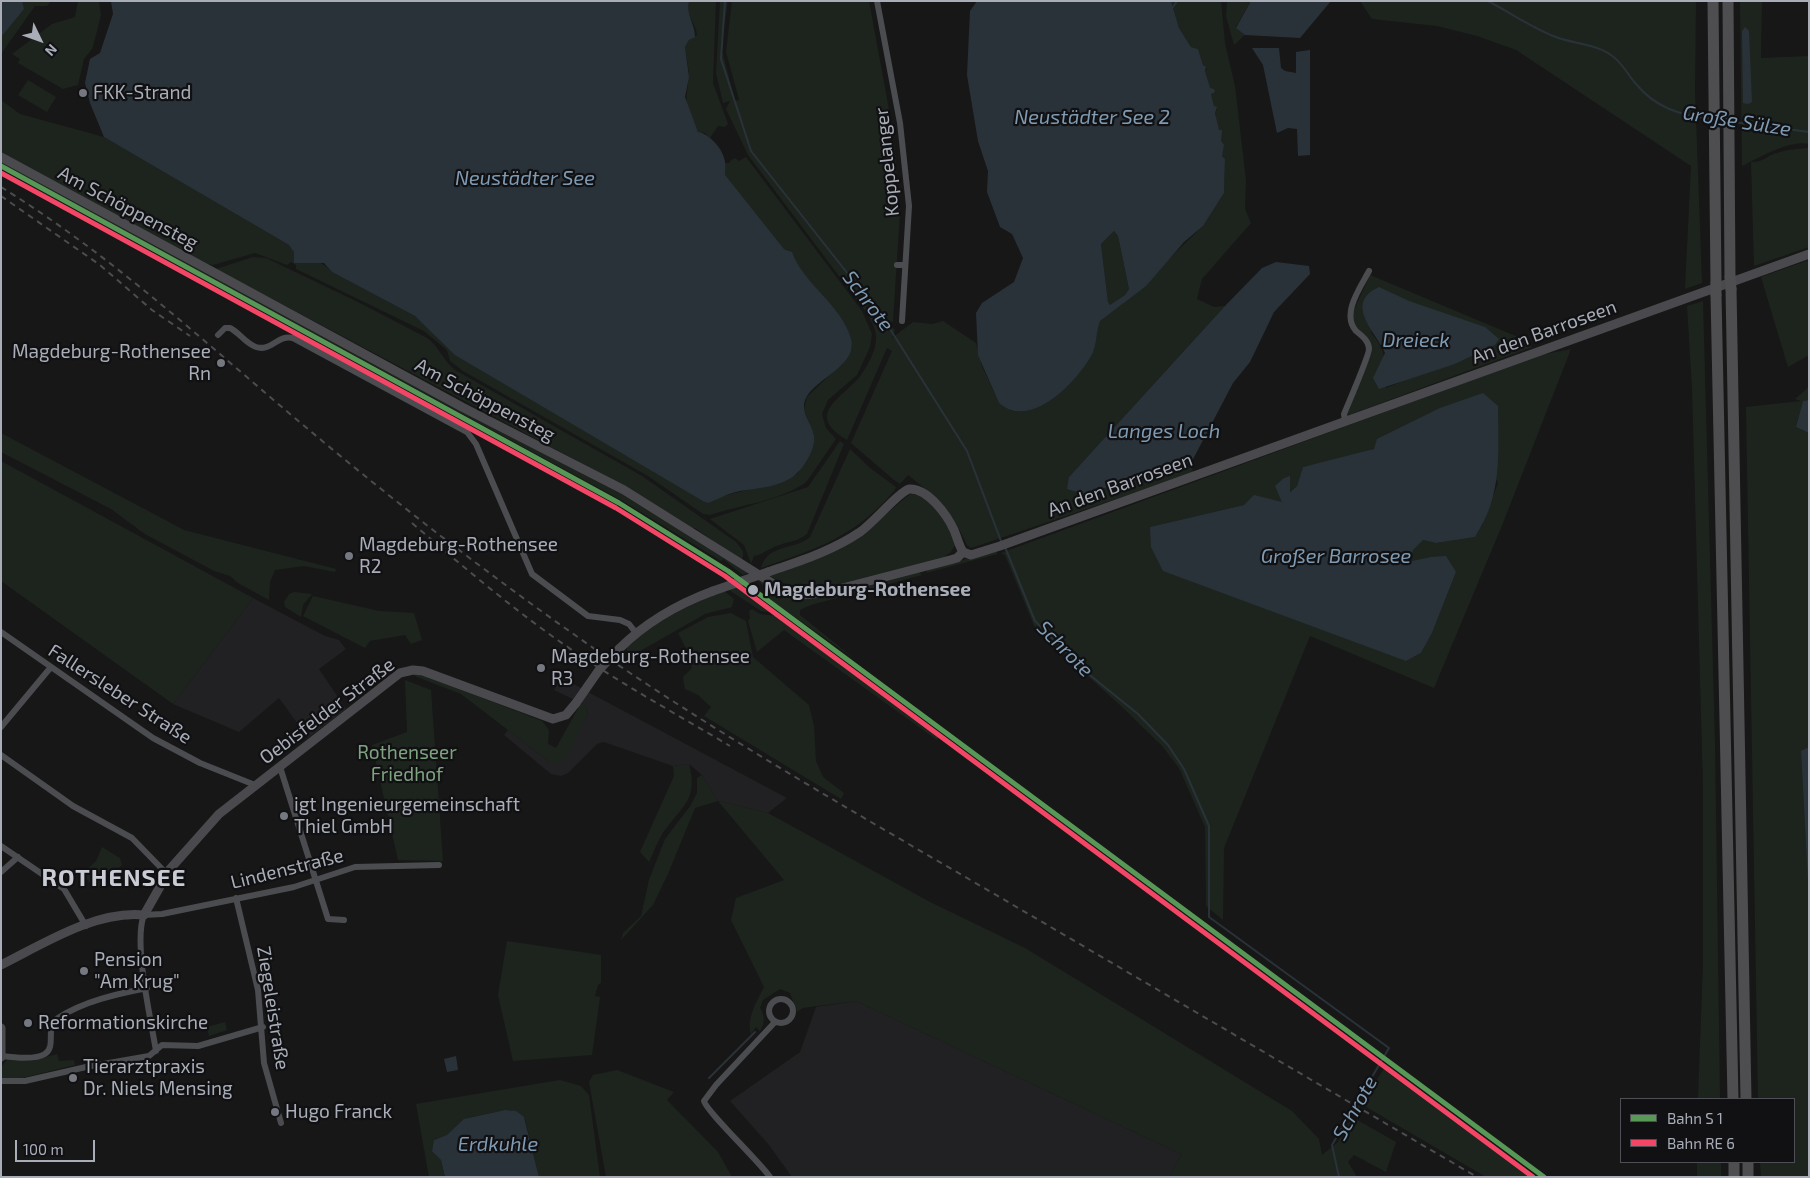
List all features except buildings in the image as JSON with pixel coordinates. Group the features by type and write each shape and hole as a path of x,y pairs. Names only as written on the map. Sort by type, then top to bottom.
{"highway":[{"path":"1713,1 1716,289 1733,1098"},
{"path":"1728,1 1730,283 1746,1098"},
{"path":"1734,1163 1734,1177"},
{"path":"1748,1163 1748,1177"}],"street":[{"name":"Koppelanger","path":"877,1 900,123 908,191 909,219 902,321"},
{"name":"Am Schöppensteg","path":"1,158 470,412 610,482 782,590 803,595 824,593 957,558 962,552"},
{"name":"An den Barroseen","path":"962,552 971,555 1000,546 1809,254"},
{"path":"897,265 905,265"},
{"path":"1345,421 1344,414 1369,354 1368,345 1350,324 1350,318 1358,292 1369,271"},
{"path":"218,335 229,327 249,343 262,348 270,346 281,338 293,338 467,432 476,444 532,574 586,615 620,620 628,624 636,633"},
{"name":"Oebisfelder Straße","path":"144,915 166,874 216,817 400,673 418,670 438,676 553,719 566,715 596,674 636,633 675,608 713,590 812,556 843,542 875,520 903,491 911,488 923,494 943,513 954,530 962,552"},
{"name":"Fallersleber Straße","path":"1,632 156,740 200,762 255,785"},
{"path":"2,726 51,667"},
{"path":"1,754 62,799 132,838 145,849 166,874"},
{"path":"280,767 328,919 344,920"},
{"path":"1,846 64,889 86,926"},
{"path":"1,872 18,857"},
{"name":"Lindenstraße","path":"144,915 162,914 316,881 355,867 439,866"},
{"name":"Ziegeleistraße","path":"236,898 258,990 263,1027 261,1050 281,1122"},
{"path":"1,965 112,915 144,915 140,927 142,956 156,1051"},
{"path":"1,1028 2,1056 26,1059 46,1054 51,1048 53,1024 59,1017 105,998 146,988"},
{"path":"770,1177 744,1145 709,1110 704,1101 716,1085 776,1022"},
{"path":"1,1081 20,1082 86,1067 149,1056 162,1045 198,1046 263,1027"}],"shaded area":[{"path":"253,598 325,636 339,640 346,649 319,669 346,709 308,738 279,698 239,732 173,704"},
{"path":"561,677 787,798 768,813 718,801 702,775 689,764 673,766 604,742 597,744 568,773 561,776 551,774 504,735 508,730 551,763 578,731 588,714 585,705 554,690"},
{"path":"856,1001 1181,1154 1170,1177 792,1177 769,1145 730,1101 800,1052 816,1007"}],"green space":[{"path":"1,1 51,1 47,6 35,6 1,54"},
{"path":"78,1 99,1 101,15 92,49 84,59 78,85 63,89 18,63 20,59 12,54 52,24 75,17"},
{"path":"689,1 716,1 713,83 728,124 725,127 718,126 710,138 705,133 698,132 686,103 689,72 685,47 689,40 697,35 689,12"},
{"path":"720,1 728,1 721,47 735,101 739,100 740,103 726,52 732,1 869,1 893,131 886,133 888,142 894,142 900,213 893,321 890,324 895,330 892,338 913,322 932,324 943,321 976,343 982,366 999,403 1012,410 1025,411 1039,407 1065,388 1086,363 1094,348 1096,329 1099,322 1120,306 1203,226 1224,193 1225,159 1222,156 1215,112 1217,110 1214,106 1205,71 1207,69 1203,65 1198,49 1191,47 1179,28 1171,1 1221,1 1225,43 1235,86 1246,180 1245,209 1251,223 1202,279 1197,299 1214,307 1225,306 1069,477 1084,494 1191,463 1193,473 971,548 967,545 949,513 928,491 908,475 900,484 851,443 892,351 887,348 847,440 836,432 829,424 828,410 859,378 866,367 876,343 875,330 866,312 748,155 726,109 730,101 723,103 716,73"},
{"path":"1227,1 1251,1 1236,27 1245,35 1234,45 1226,16"},
{"path":"1360,1 1696,1 1695,90 1702,283 1685,289 1691,166 1516,50 1477,36 1437,26 1372,19"},
{"path":"1740,1 1762,1 1761,58 1809,56 1809,144 1793,144 1765,154 1742,166"},
{"path":"28,80 56,97 47,112 18,95"},
{"path":"1,100 20,114 104,137 289,245 293,250 321,263 332,272 415,316 430,329 723,496 787,480 798,473 813,445 814,437 804,409 807,397 839,366 852,347 845,324 799,269 789,250 784,249 724,175 725,163 730,163 735,158 739,161 746,157 862,311 872,334 870,347 857,375 828,400 822,414 826,428 836,439 807,481 787,493 710,515 703,514 648,476 463,371 450,361 447,350 424,331 296,269 296,265 291,262 287,265 255,253 213,265 208,264 1,152"},
{"path":"1809,148 1809,247 1754,266 1751,162 1793,149"},
{"path":"1,160 533,448 625,494 750,572 743,575 723,559 721,561 621,500 1,164"},
{"path":"1114,231 1118,236 1129,289 1125,295 1110,305 1108,302 1101,244"},
{"path":"253,257 266,258 356,301 427,338 455,370 642,476 736,542 743,551 743,557 741,560 695,528 691,528 600,473 216,269"},
{"path":"1809,260 1809,355 1788,367 1761,277"},
{"path":"1370,275 1525,340 1532,347 1346,416 1372,351 1353,324 1352,314","holes":["1379,288 1495,345 1455,364 1420,374 1386,388 1383,352 1371,333"]},
{"path":"1703,301 1715,743 1720,1098 1698,1098 1703,964 1703,786 1692,388 1687,306"},
{"path":"1571,349 1503,523 1434,688 1310,636 1224,848 1223,920 1206,906 1205,827 1179,768 1162,746 1121,706 1035,628 1005,555 1001,553 1540,355","holes":["1453,404 1498,483 1482,526 1475,537 1436,543 1423,540 1413,550 1411,561 1431,557 1456,572 1432,633 1421,653 1406,661 1150,527 1244,505 1283,502 1284,478 1290,477 1289,492 1297,486 1303,467 1350,457 1368,451 1422,418"]},
{"path":"1809,387 1809,400 1803,401 1796,427 1809,433 1809,747 1801,752 1809,894 1809,1177 1761,1177 1760,1163 1795,1163 1795,1098 1758,1098 1746,407 1801,401 1795,399"},
{"path":"1,433 184,530 336,569 335,572 304,566 275,570 270,582 269,600 238,583 230,576 214,571 145,534 111,509 1,452"},
{"path":"840,441 844,444 807,534 799,539 776,546 754,556 751,564 744,545 710,519 808,487"},
{"path":"850,449 870,468 896,487 894,491 864,520 834,540 761,568 764,560 775,551 797,544 810,537"},
{"path":"1,461 253,598 173,704 1,581"},
{"path":"910,494 919,495 933,505 949,529 956,544 951,552 944,557 820,589 800,590 768,576 862,534"},
{"path":"997,551 997,554 926,573 928,569"},
{"path":"918,571 922,575 811,605 800,610 800,615 856,660 765,596 774,595 775,592 769,591 757,580 806,598 814,598"},
{"path":"739,586 775,611 775,613 761,611 729,590"},
{"path":"724,591 734,599 732,607 705,614 635,654 627,655 627,647 661,621"},
{"path":"294,592 312,594 303,605 301,617 285,607 284,602 289,594"},
{"path":"313,596 379,611 414,613 422,640 411,644 405,635 370,641 365,648 303,616"},
{"path":"752,609 760,614 776,616 805,636 804,638 808,642 810,640 940,735 937,740 784,630 757,652 748,621 750,618 749,611"},
{"path":"731,613 746,621 753,657 809,705 814,726 816,761 823,777 844,793 841,799 704,716 711,707 698,695 685,689 683,677 692,668 686,648 678,633 708,617"},
{"path":"416,672 542,721 549,730 548,744 556,748 581,703 585,705 588,714 566,758 559,763 551,763 461,694 417,677 414,675"},
{"name":"Rothenseer Friedhof","path":"405,680 431,690 443,861 398,860 372,745 407,732"},
{"path":"689,764 692,785 688,800 658,841 649,862 640,852 674,776 673,766"},
{"path":"702,775 718,801 695,808 653,905 621,940 623,933 641,916 649,880 665,839 691,805 697,793 697,778"},
{"path":"718,801 768,813 930,902 1025,948 1292,1111 1319,1139 1322,1155 1338,1142 1352,1117 1396,1142 1386,1172 1354,1155 1348,1162 1357,1177 1170,1177 1181,1154 856,1001 803,1008 797,1012 790,993 780,989 763,1000 760,1008 764,1017 763,1025 760,1031 756,1027 751,1034 751,1016 764,987 731,920 736,898 784,880"},
{"path":"102,847 120,858 122,865 97,888 81,875 96,861"},
{"path":"507,941 601,955 601,983 598,985 595,996 600,997 592,1055 513,1061 498,995"},
{"path":"225,1022 227,1030 209,1036 207,1027"},
{"path":"57,1054 59,1061 74,1060 75,1065 18,1079 1,1079 1,1067 7,1060 32,1061"},
{"path":"1385,1067 1533,1177 1486,1177 1361,1104"},
{"path":"617,1070 674,1092 667,1100 718,1152 732,1177 606,1177 589,1082 593,1075"},
{"path":"560,1080 581,1086 589,1095 600,1177 539,1177 525,1119 511,1110 505,1110 468,1118 446,1136 435,1139 432,1150 441,1160 445,1177 429,1177 416,1104"},
{"path":"1697,1163 1721,1163 1721,1177 1697,1177"}],"water":[{"path":"1,1 22,1 24,9 1,37"},
{"name":"Neustädter See","path":"111,1 689,1 688,6 695,37 689,40 685,47 689,77 685,97 698,132 706,135 718,146 725,160 725,175 784,249 792,252 797,264 840,316 851,339 852,348 849,356 836,370 812,389 805,401 805,412 813,431 814,440 812,451 803,466 792,478 778,484 736,492 708,503 703,501 455,355 415,316 332,272 324,263 294,263 294,252 289,245 104,137 90,103 85,83 90,59 100,53 113,14"},
{"name":"Neustädter See 2","path":"977,1 1171,1 1179,28 1191,47 1198,49 1203,65 1206,67 1205,71 1210,88 1214,89 1215,92 1211,94 1214,106 1217,107 1215,113 1219,130 1222,130 1221,141 1224,145 1222,156 1225,159 1224,193 1203,226 1184,242 1146,286 1100,321 1093,352 1087,363 1066,388 1039,407 1025,411 1012,410 999,403 978,355 976,313 982,303 1014,282 1023,258 1012,234 1000,227 987,192 988,171 978,141 967,75 970,11","holes":["1114,231 1118,236 1129,289 1125,295 1110,305 1108,302 1101,244"]},
{"path":"1251,1 1331,1 1300,38 1245,35 1236,28"},
{"path":"1745,27 1749,31 1752,102 1748,104 1743,103 1742,31"},
{"path":"1252,48 1279,48 1281,68 1285,71 1296,73 1296,52 1310,50 1310,155 1298,156 1297,129 1288,128 1277,133 1263,65"},
{"name":"Langes Loch","path":"1276,262 1309,266 1310,274 1274,312 1250,362 1233,383 1191,463 1084,494 1067,489 1069,477 1225,306 1262,268"},
{"name":"Dreieck","path":"1379,287 1409,301 1485,327 1499,339 1495,345 1455,364 1379,389 1373,378 1385,353 1366,319 1363,302 1368,294"},
{"name":"Großer Barrosee","path":"1483,393 1498,406 1498,457 1495,489 1484,521 1475,537 1436,543 1423,540 1413,550 1411,561 1446,556 1456,572 1432,633 1421,653 1406,661 1163,571 1151,547 1150,527 1244,505 1254,495 1282,502 1275,486 1284,478 1290,476 1290,492 1297,486 1303,467 1374,449 1377,439 1440,408"},
{"path":"1809,400 1809,433 1796,427 1803,401"},
{"path":"1809,747 1809,901 1801,751"},
{"path":"456,1056 458,1070 447,1072 444,1059"},
{"name":"Erdkuhle","path":"505,1110 516,1111 524,1117 539,1177 445,1177 441,1160 432,1151 434,1140 447,1135 464,1119"}],"waterway":[{"name":"Schrote","path":"725,1 721,59 751,151 885,321 967,451 1001,541"},
{"path":"1173,7 1177,1"},
{"name":"Große Sülze","path":"1488,1 1547,33 1605,51 1618,61 1644,92 1660,105 1689,115 1710,119"},
{"name":"Große Sülze","path":"1734,122 1809,132"},
{"name":"Schrote","path":"1005,547 1035,621 1086,672 1138,714 1168,745 1184,769 1209,826 1209,917 1389,1048 1332,1145 1339,1177"},
{"path":"709,1078 755,1032"}],"railway":[{"path":"1,187 79,240 153,297 397,502 501,582 623,668 726,735 831,799 1477,1177"},
{"path":"1,196 100,265 152,310 190,336"},
{"path":"412,523 503,599 559,641 622,682 730,746"}],"transit line":[{"path":"1,166 619,503 728,571 1544,1177"},
{"path":"1,173 616,508 725,576 1533,1177"}],"place":[{"name":"FKK-Strand","path":"83,93"},
{"name":"Magdeburg-Rothensee Rn","path":"221,363"},
{"name":"Magdeburg-Rothensee R2","path":"349,556"},
{"name":"Magdeburg-Rothensee","path":"753,590"},
{"name":"Magdeburg-Rothensee R3","path":"541,668"},
{"name":"igt Ingenieurgemeinschaft Thiel GmbH","path":"284,816"},
{"name":"Pension \"Am Krug\"","path":"84,971"},
{"name":"Reformationskirche","path":"28,1023"},
{"name":"Tierarztpraxis Dr. Niels Mensing","path":"73,1078"},
{"name":"Hugo Franck","path":"275,1112"}],"district":[{"name":"ROTHENSEE","path":"114,878"}]}
